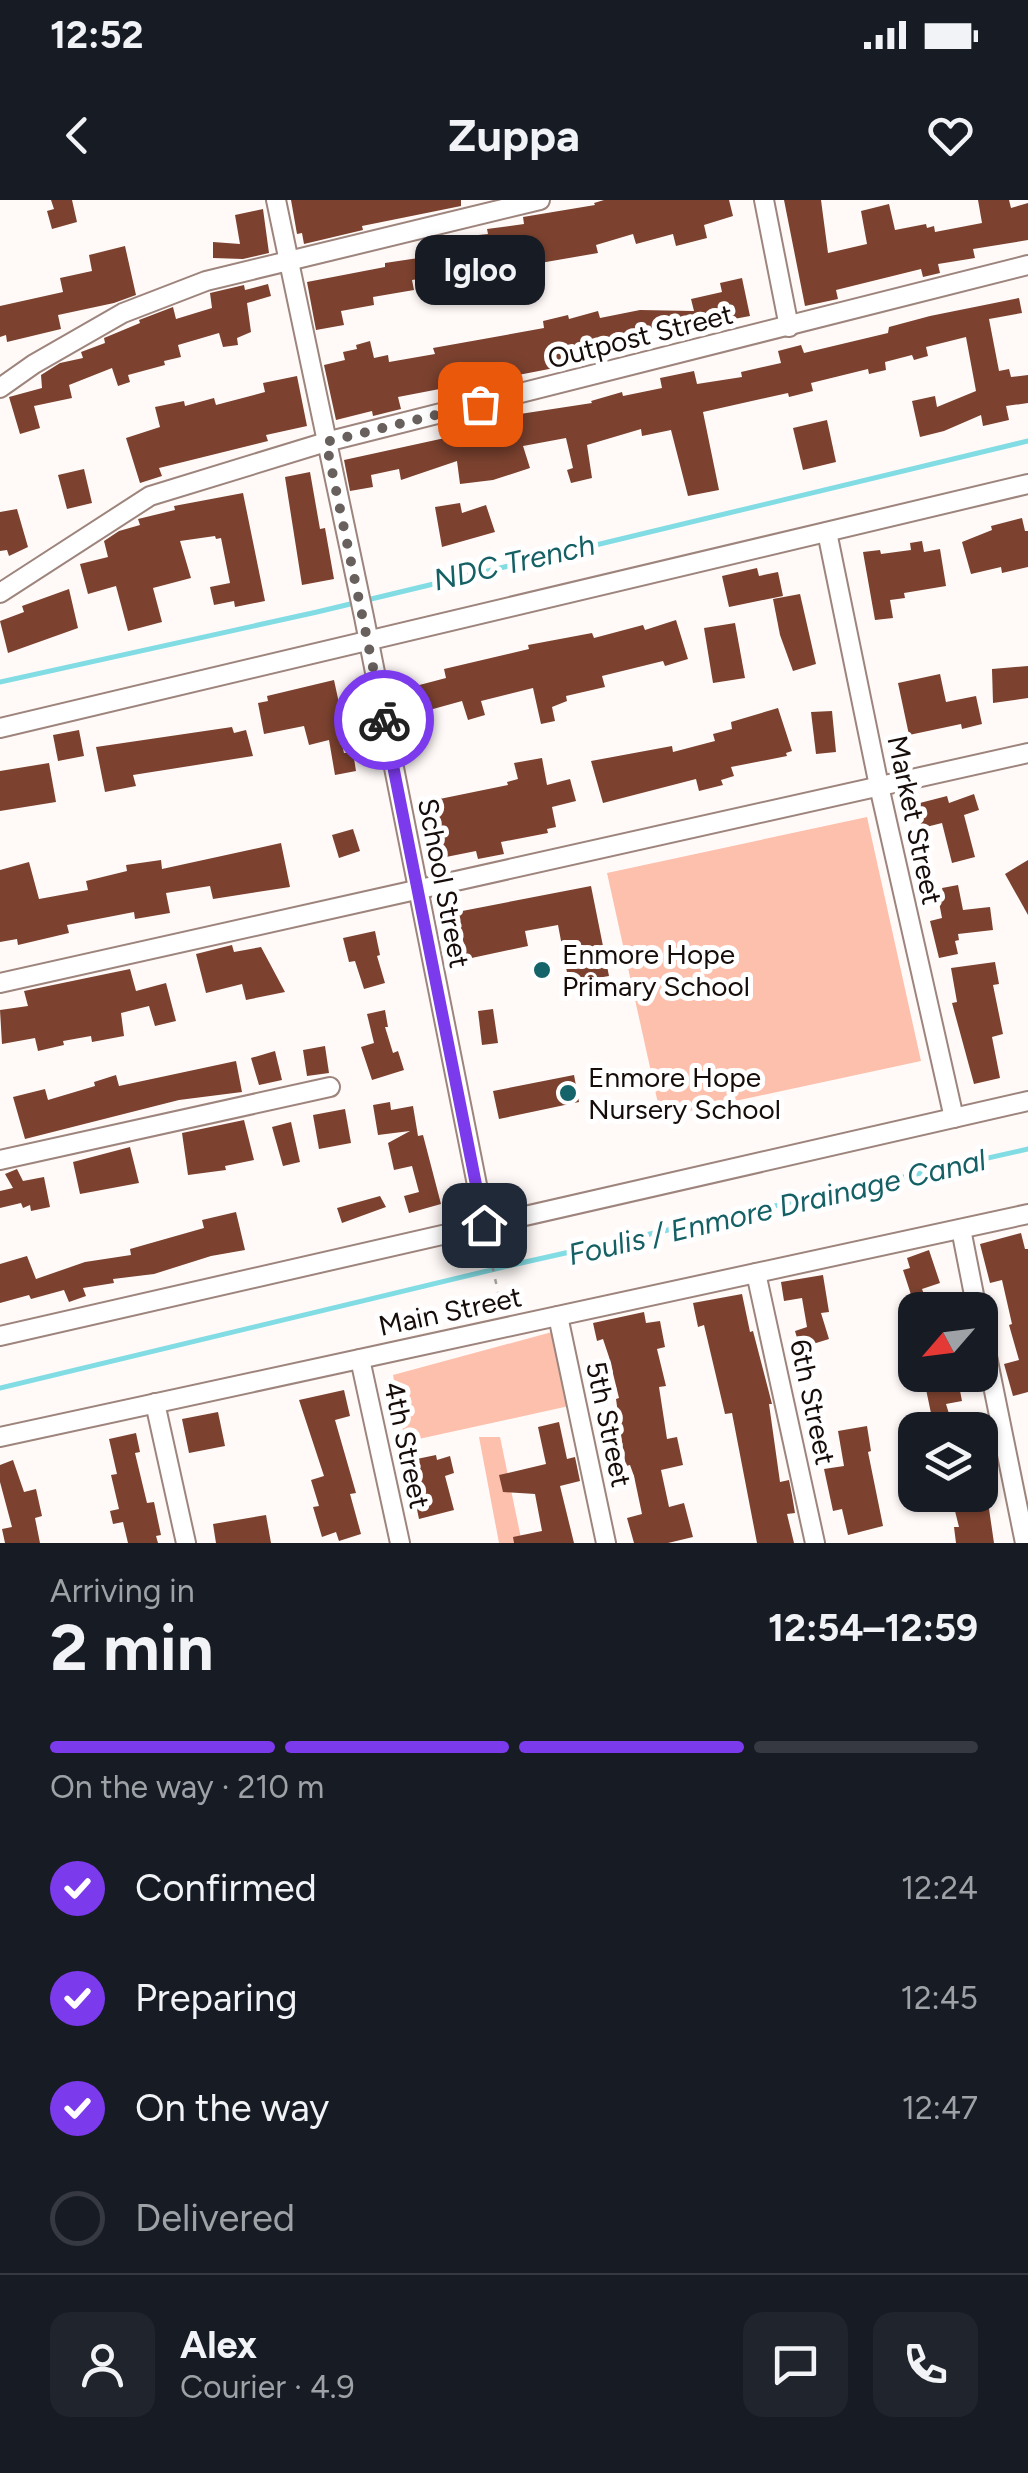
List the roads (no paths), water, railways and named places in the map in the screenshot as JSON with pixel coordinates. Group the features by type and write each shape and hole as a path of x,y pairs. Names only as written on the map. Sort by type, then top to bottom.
{"street":[{"name":"School Street","path":"276,200 364,617 484,1225"},
{"path":"0,388 123,313 206,281 540,200"},
{"path":"764,200 789,327"},
{"name":"Outpost Street","path":"0,593 150,496 326,442 1028,265"},
{"path":"0,728 1028,484"},
{"name":"Market Street","path":"827,532 878,786 954,1118"},
{"path":"0,983 1028,753"},
{"path":"0,1160 330,1087"},
{"path":"0,1336 1028,1101"},
{"name":"Main Street","path":"0,1437 1028,1214"},
{"path":"961,1229 974,1292"},
{"name":"6th Street","path":"756,1273 815,1543"},
{"name":"5th Street","path":"558,1316 606,1543"},
{"name":"4th Street","path":"360,1359 400,1543"},
{"path":"995,1392 1026,1543"},
{"path":"155,1403 186,1543"}],"waterway":[{"name":"NDC Trench","path":"0,682 317,612 1028,441"},
{"name":"Foulis / Enmore Drainage Canal","path":"0,1388 512,1265 1028,1149"}],"place":[{"name":"Igloo","path":"480,404"},
{"name":"Enmore Hope Primary School","path":"542,970"},
{"name":"Enmore Hope Nursery School","path":"568,1093"}]}
